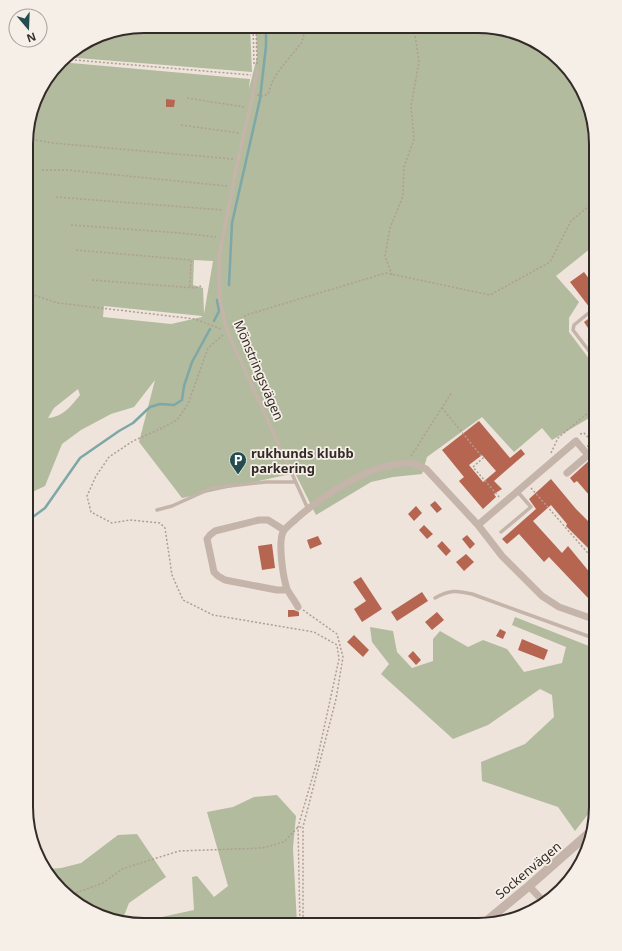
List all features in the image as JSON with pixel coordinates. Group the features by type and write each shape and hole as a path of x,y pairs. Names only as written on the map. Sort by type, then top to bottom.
{"street":[{"path":"478,525 576,441 588,455 567,473"},
{"path":"298,607 288,590 284,576 281,540 284,530 308,509 349,482 391,465 407,463 415,464 426,469 478,525 502,556 542,596 559,607 589,618"},
{"path":"284,530 268,520 259,520 215,531 207,539 214,572 218,576 225,580 277,590 288,590"},
{"name":"Sockenvägen","path":"491,917 585,837"},
{"path":"529,886 540,898"}],"lane":[{"name":"Mönstringsvägen","path":"257,69 257,76 238,160 219,256 220,300 227,331 308,509"},
{"path":"589,313 574,325 573,330 589,350"},
{"path":"157,510 172,506 212,488 266,482 295,482"},
{"path":"501,532 531,507 517,491"},
{"path":"435,598 445,592 454,591 472,594 589,637"}],"path":[{"path":"253,33 254,65 257,69"},
{"path":"256,33 257,69"},
{"path":"258,95 263,96 268,94 273,80 302,42 304,33"},
{"path":"392,274 385,256 386,249 390,228 403,196 404,167 414,139 411,106 419,62 415,33"},
{"path":"72,60 257,76"},
{"path":"187,98 250,108"},
{"path":"181,125 244,133"},
{"path":"36,140 52,143 238,160"},
{"path":"42,170 67,170 233,186"},
{"path":"56,197 228,211"},
{"path":"300,918 298,827 316,765 338,659 337,645 314,632 213,615 183,600 172,575 165,528 160,523 130,520 112,523 91,512 87,496 96,476 109,457 132,441 177,420 188,404 208,348 246,315 386,273 490,295 550,262 571,221 589,206"},
{"path":"71,225 216,237"},
{"path":"76,250 191,260 190,287"},
{"path":"92,280 190,287 201,286"},
{"path":"33,296 58,303 195,319 227,331"},
{"path":"584,343 589,340"},
{"path":"407,463 452,392"},
{"path":"442,408 483,458 473,467 500,498"},
{"path":"548,465 551,452 558,438 589,412"},
{"path":"576,441 581,434 584,433 589,438"},
{"path":"526,483 589,554"},
{"path":"298,607 337,634 343,657 336,699 303,827 303,918"},
{"path":"75,893 103,883 122,869 179,850 262,848 284,842 298,827 303,827"}],"green space":[{"path":"137,33 250,33 252,72 75,58 95,44 123,35"},
{"path":"256,33 492,34 520,41 545,56 556,66 566,77 581,102 588,130 589,250 556,276 579,302 569,318 569,332 589,359 589,418 552,440 542,428 514,452 482,417 427,457 422,474 393,477 371,482 316,515 295,473 182,498 139,442 155,380 134,407 111,414 81,430 62,444 45,486 33,492 33,144 34,130 41,102 56,77 69,63 250,79 249,89 257,57","holes":["194,260 213,261 204,314 203,288 193,285","104,306 202,316 202,317 171,324 103,317","78,389 80,395 63,413 48,418 54,408"]},
{"path":"515,617 589,646 589,813 575,831 558,807 482,781 481,762 525,744 554,717 552,695 540,689 488,725 453,739 381,674 389,664 372,642 370,627 393,631 397,652 412,668 433,661 433,639 440,631 468,647 483,640 507,649 524,672 562,663 566,647 512,625"},
{"path":"277,795 296,816 293,848 297,918 157,918 194,910 192,877 197,876 214,897 228,886 207,812 233,807 254,797"},
{"path":"137,834 166,877 129,903 124,916 102,910 89,903 66,885 52,869 81,863 118,835"}],"building":[{"path":"166,99 175,100 174,107 166,107"},
{"path":"584,272 589,279 589,307 570,282"},
{"path":"589,318 589,330 584,322"},
{"path":"479,421 510,458 521,449 525,454 494,481 502,489 494,494 496,497 483,509 459,481 464,477 442,450","holes":["482,455 496,471 483,482 469,465"]},
{"path":"589,461 589,495 577,481 574,483 570,478"},
{"path":"551,479 589,522 589,549 566,526 567,524 551,505 533,521 562,553 568,546 589,572 588,598 549,557 544,562 519,534 507,544 502,539 536,509 529,499"},
{"path":"435,501 442,509 437,513 430,505"},
{"path":"416,506 422,513 414,521 408,514"},
{"path":"424,525 433,534 427,539 419,530"},
{"path":"467,535 475,544 470,549 462,539"},
{"path":"318,536 322,544 310,549 307,540"},
{"path":"442,541 451,551 446,556 437,546"},
{"path":"272,544 275,568 262,570 258,546"},
{"path":"466,554 474,562 464,571 456,562"},
{"path":"361,577 382,609 362,622 354,609 366,601 353,582"},
{"path":"422,592 428,601 397,621 391,612"},
{"path":"288,610 299,612 299,616 288,617"},
{"path":"437,612 444,620 432,630 425,622"},
{"path":"500,629 506,632 503,639 496,636"},
{"path":"354,635 369,650 363,657 347,642"},
{"path":"522,639 548,650 544,660 518,650"},
{"path":"413,651 421,660 416,665 408,656"}],"waterway":[{"path":"229,285 232,223 260,99 266,33"},
{"path":"214,321 219,311 217,300"},
{"path":"33,517 45,508 80,458 133,423 150,407 160,404 174,405 182,400 184,386 192,362 210,329"}],"place":[{"name":"rukhunds klubb parkering","path":"238,475"}]}
